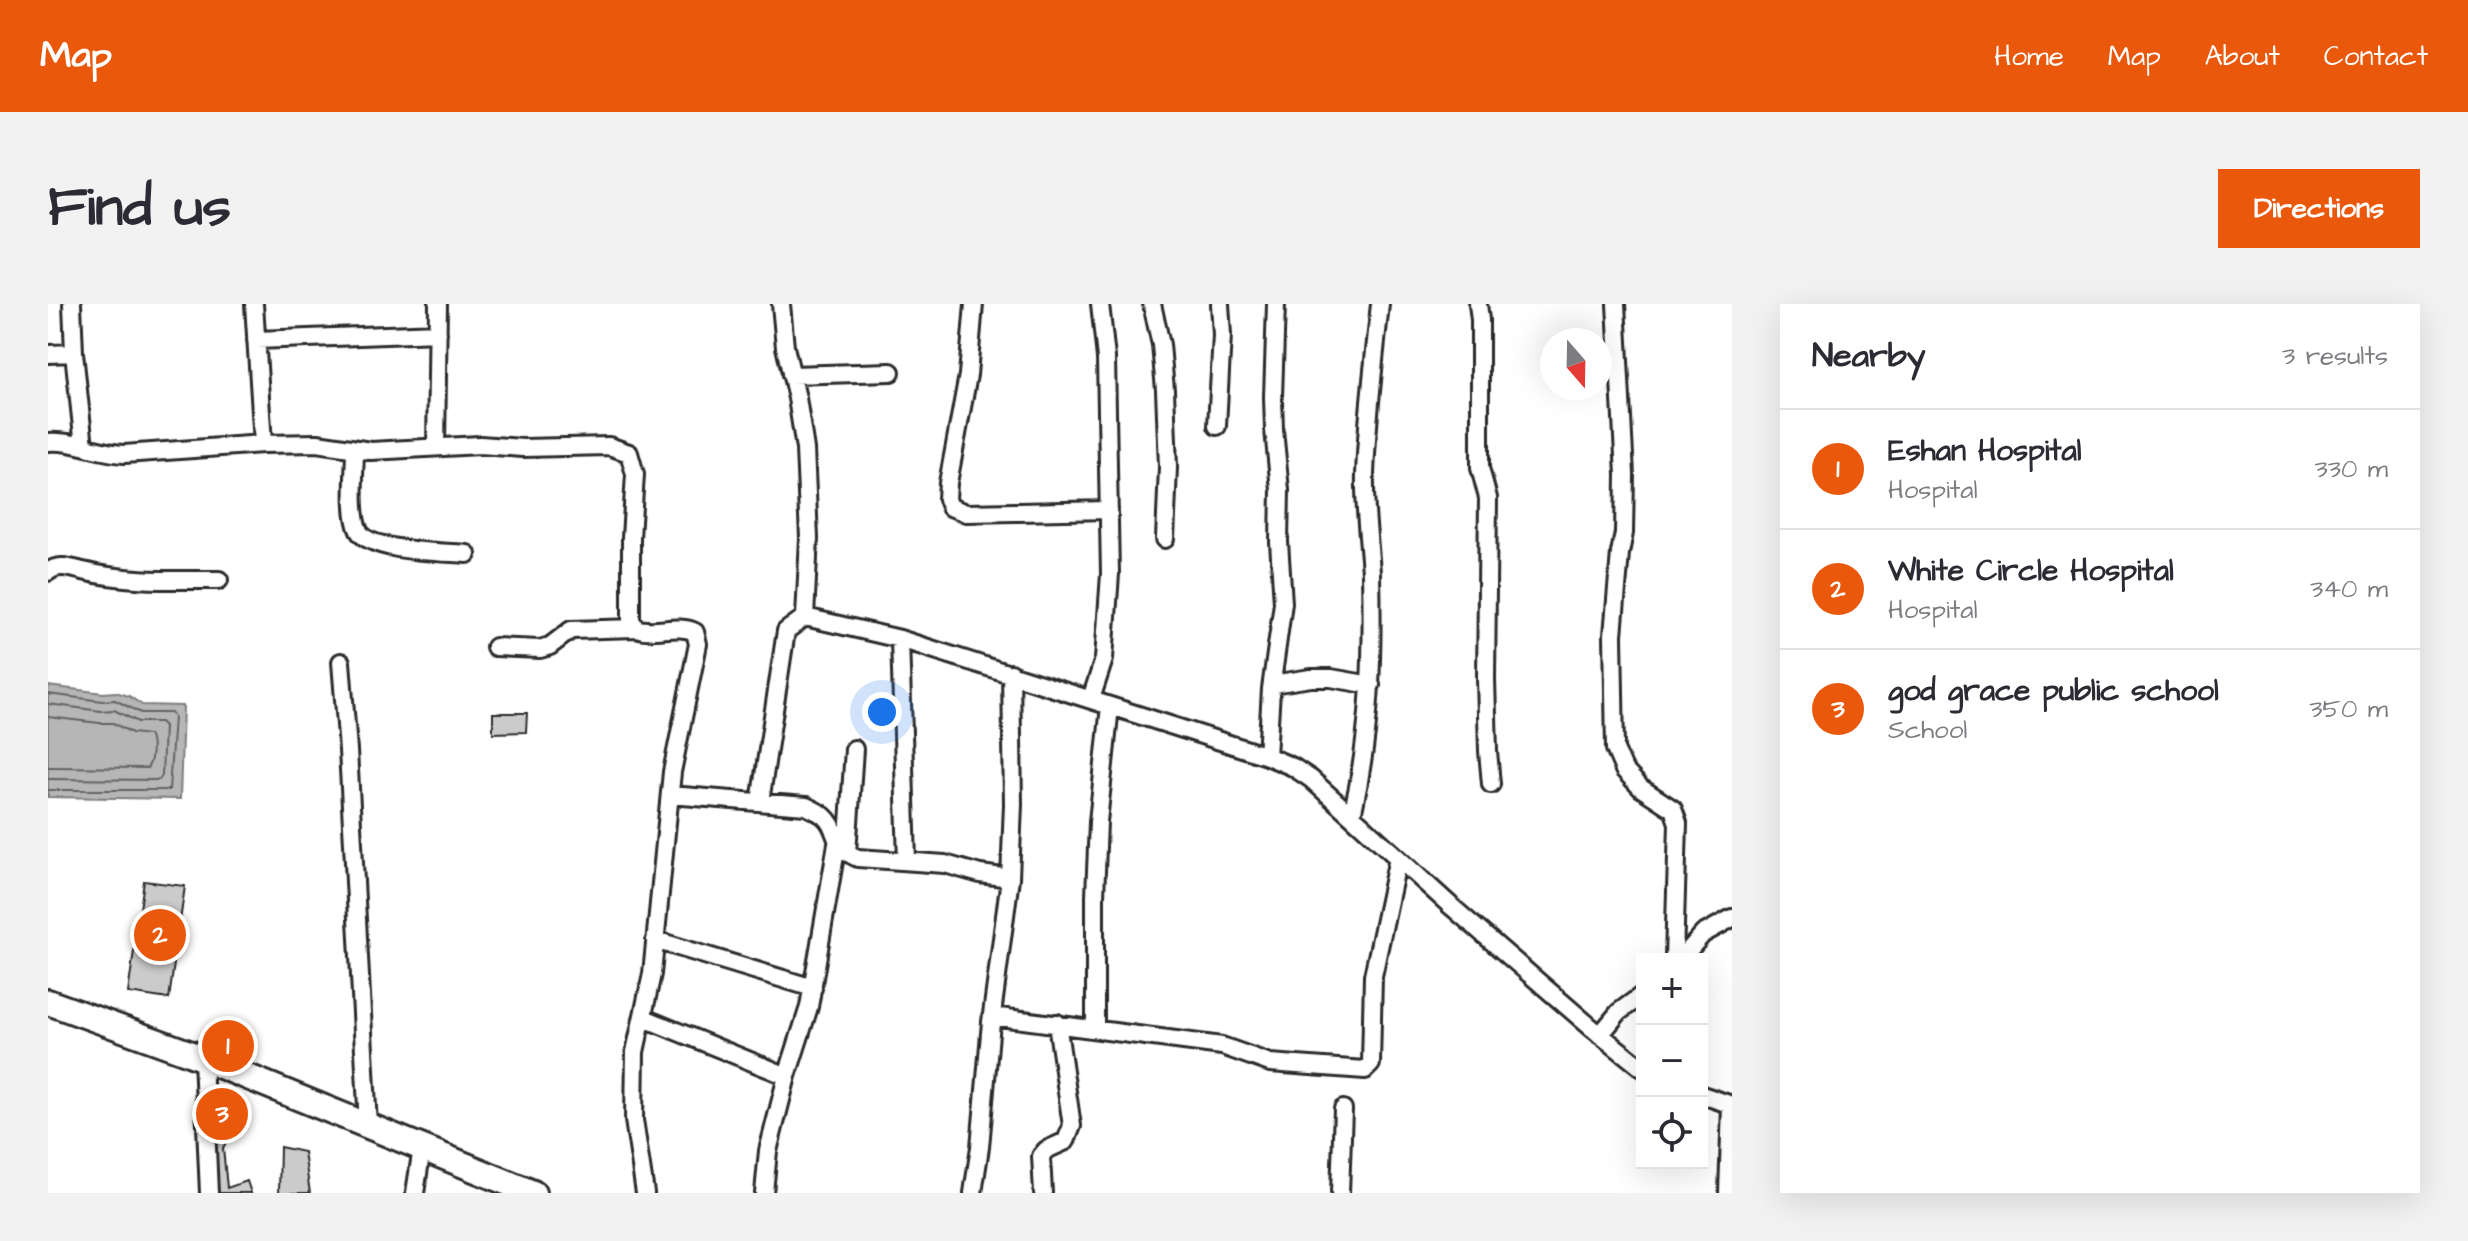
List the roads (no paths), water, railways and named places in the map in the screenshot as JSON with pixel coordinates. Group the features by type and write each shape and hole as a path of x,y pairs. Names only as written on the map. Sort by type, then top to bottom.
{"main road":[{"path":"48,1002 203,1059 533,1193"}],"street":[{"path":"72,304 84,446"},
{"path":"254,304 263,444"},
{"path":"436,447 438,304"},
{"path":"781,304 783,337 805,449 809,538 805,617"},
{"path":"974,304 968,375 948,483 950,507 966,513 1109,510"},
{"path":"1091,699 1104,659 1110,574 1105,335 1100,304"},
{"path":"1152,304 1161,345 1165,390 1168,467 1165,539"},
{"path":"1217,426 1220,304"},
{"path":"1267,756 1272,684 1283,603 1274,408 1276,304"},
{"path":"1352,816 1368,733 1371,685 1371,571 1365,518 1365,475 1380,304"},
{"path":"1478,304 1480,468 1488,498 1486,679 1491,784"},
{"path":"1616,304 1625,490 1624,533 1613,635 1615,749 1624,770 1641,788 1673,809 1678,823 1674,953"},
{"path":"256,340 438,333"},
{"path":"48,354 74,353"},
{"path":"791,375 891,372"},
{"path":"48,442 70,442 124,454 317,443 371,451 480,445 523,448 609,446 629,453 635,474 631,620 636,628"},
{"path":"355,450 356,515 359,530 366,539 383,546 467,554"},
{"path":"48,572 53,567 67,567 98,575 219,580"},
{"path":"760,802 788,628 805,617 900,639 1267,756 1293,767 1311,779 1600,1035 1636,1063"},
{"path":"495,647 540,649 550,646 571,630 636,628 646,632 689,629 695,632 698,644 670,795 652,974 635,1052 634,1120 645,1193"},
{"path":"900,639 907,861"},
{"path":"341,662 368,1126"},
{"path":"973,1193 1010,878 1013,804 1011,673"},
{"path":"1272,684 1331,678 1371,685"},
{"path":"1095,1029 1098,822 1110,706"},
{"path":"764,1193 768,1151 787,1076 803,1032 842,849 854,749"},
{"path":"670,795 806,806 822,814 842,849 858,858 945,864 980,874 1010,878"},
{"path":"992,1016 1222,1046 1270,1063 1365,1070 1371,1064 1373,976 1398,858"},
{"path":"1686,953 1703,934 1732,918"},
{"path":"655,940 813,988"},
{"path":"1600,1035 1619,1012 1636,999"},
{"path":"644,1018 787,1076"},
{"path":"1043,1193 1041,1156 1046,1150 1066,1141 1072,1126 1057,1023"},
{"path":"203,1059 209,1193"},
{"path":"1708,1097 1731,1105 1728,1193"},
{"path":"1340,1193 1343,1109"},
{"path":"415,1193 422,1148"}],"water":[{"path":"48,686 115,692 129,696 142,705 183,706 180,799 48,797"}],"place":[{"name":"White Circle Hospital","path":"160,935"},
{"name":"Eshan Hospital","path":"228,1046"},
{"name":"god grace public school","path":"222,1114"}]}
